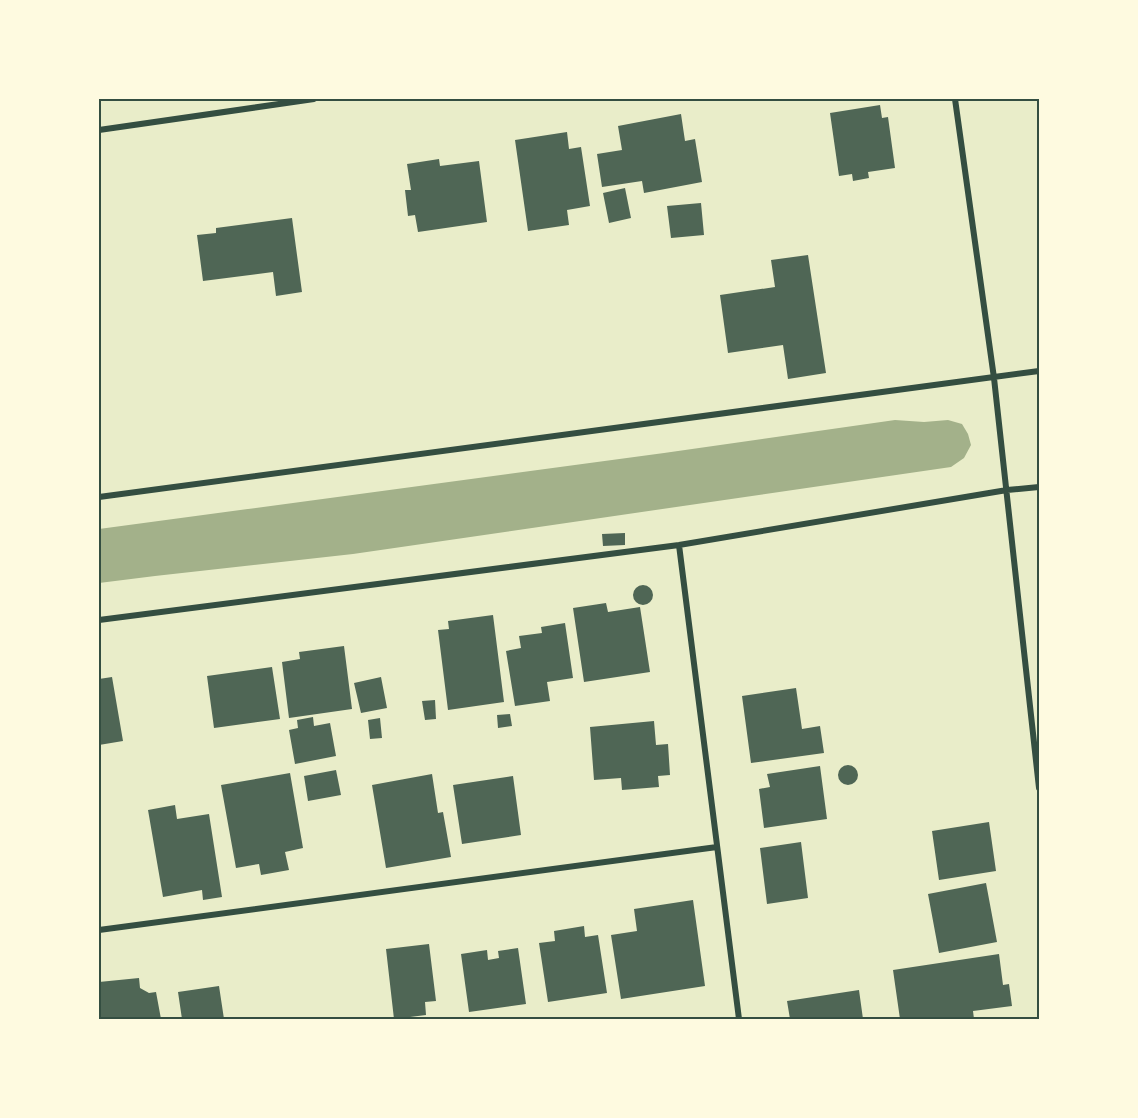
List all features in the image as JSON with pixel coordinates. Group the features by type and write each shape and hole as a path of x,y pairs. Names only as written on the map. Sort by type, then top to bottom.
{"street":[{"path":"99,130 314,99"},
{"path":"955,99 994,378 1039,788"},
{"path":"99,497 1039,371"},
{"path":"99,620 679,545 1007,490 1039,487"},
{"path":"679,545 739,1019"},
{"path":"99,930 717,847"}],"shaded area":[{"path":"895,420 924,422 948,420 962,424 971,445 964,458 951,467 353,554 99,583 99,529"}],"building":[{"path":"880,105 882,118 888,117 895,168 868,172 869,178 853,181 852,174 839,176 830,113"},
{"path":"681,114 685,141 695,139 702,182 644,193 642,181 602,187 597,154 622,150 618,126"},
{"path":"567,132 569,149 581,147 590,206 567,210 569,225 528,231 515,140"},
{"path":"439,159 440,166 479,161 487,222 418,232 415,215 408,216 405,190 411,190 407,164"},
{"path":"625,188 631,218 609,223 603,193"},
{"path":"701,203 704,235 671,238 667,206"},
{"path":"292,218 302,292 276,296 273,272 203,281 197,235 216,233 216,228"},
{"path":"808,255 826,373 788,379 783,345 728,353 720,295 775,287 771,260"},
{"path":"625,533 625,545 603,546 602,534"},
{"path":"643,585 650,588 653,595 650,602 643,605 636,602 633,595 636,588"},
{"path":"606,603 608,612 640,607 650,672 584,682 573,608"},
{"path":"493,615 504,702 448,710 438,630 449,629 448,621"},
{"path":"565,623 573,678 547,682 550,701 515,706 506,651 521,648 519,636 542,633 541,627"},
{"path":"344,646 352,709 289,718 282,662 300,659 299,652"},
{"path":"272,667 280,719 214,728 207,676"},
{"path":"112,677 123,741 99,745 99,679"},
{"path":"381,677 387,708 361,713 354,683"},
{"path":"796,688 802,729 820,726 824,753 751,763 742,696"},
{"path":"435,700 436,719 425,720 422,701"},
{"path":"510,714 512,726 498,728 497,715"},
{"path":"313,717 314,726 330,723 336,756 295,764 289,730 298,728 297,720"},
{"path":"380,718 382,738 370,739 368,720"},
{"path":"654,721 656,745 668,744 670,775 658,776 659,787 622,790 621,778 594,780 590,727"},
{"path":"848,765 855,768 858,775 855,782 848,785 841,782 838,775 841,768"},
{"path":"820,766 827,819 764,828 759,789 770,787 767,774"},
{"path":"336,770 341,795 308,801 304,776"},
{"path":"290,773 303,848 285,852 289,870 261,875 259,864 236,868 221,785"},
{"path":"432,774 438,813 443,812 451,857 386,868 372,785"},
{"path":"513,776 521,835 462,844 453,785"},
{"path":"175,805 177,819 209,814 222,897 203,900 202,890 163,897 148,810"},
{"path":"989,822 996,871 939,880 932,831"},
{"path":"801,842 808,898 767,904 760,848"},
{"path":"986,883 997,942 939,953 928,894"},
{"path":"693,900 705,986 621,999 611,935 637,931 634,909"},
{"path":"584,926 585,937 598,935 607,993 548,1002 539,943 555,941 554,931"},
{"path":"429,944 436,1001 425,1002 426,1015 394,1019 386,949"},
{"path":"518,948 526,1004 469,1012 461,954 487,950 488,960 499,958 498,951"},
{"path":"999,954 1003,985 1009,984 1012,1006 973,1011 974,1019 900,1019 893,970"},
{"path":"139,978 140,988 149,993 156,992 161,1019 99,1019 99,982"},
{"path":"219,986 224,1019 182,1019 178,992"},
{"path":"859,990 863,1019 790,1019 787,1001"}]}
